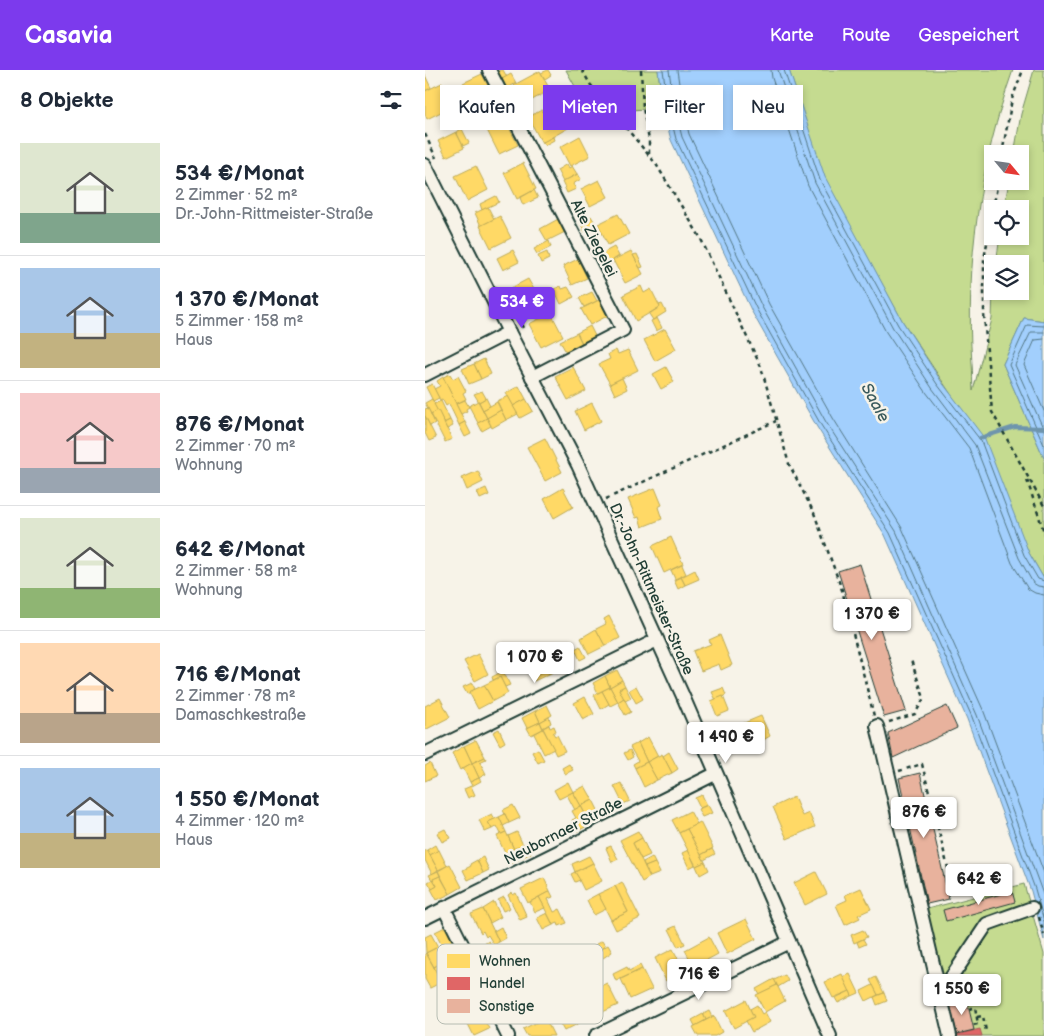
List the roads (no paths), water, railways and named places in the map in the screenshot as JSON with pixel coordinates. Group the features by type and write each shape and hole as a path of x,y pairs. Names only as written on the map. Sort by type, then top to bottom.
{"street":[{"name":"Alte Ziegelei","path":"489,70 623,330 532,377"},
{"name":"Dr.-John-Rittmeister-Straße","path":"425,165 578,465 657,640 830,1036"},
{"path":"425,375 509,332"},
{"path":"425,754 657,640"},
{"path":"877,726 950,1036"},
{"name":"Neubornaer Straße","path":"425,918 715,774"},
{"path":"444,908 462,944"},
{"path":"941,993 987,924 1035,912"},
{"path":"596,1036 789,942"},
{"path":"502,1024 508,1036"}],"water":[{"name":"Saale","path":"658,70 789,70 794,85 733,85 733,130 803,130 803,112 825,177 903,322 941,381 985,439 1029,553 1044,579 1044,940 1031,891 967,719 885,535 817,427 752,312 671,140 668,130 723,130 723,85 660,85"},
{"path":"1024,318 1044,321 1044,458 1003,364"}],"waterway":[{"path":"980,438 1015,427 1044,428"}]}
